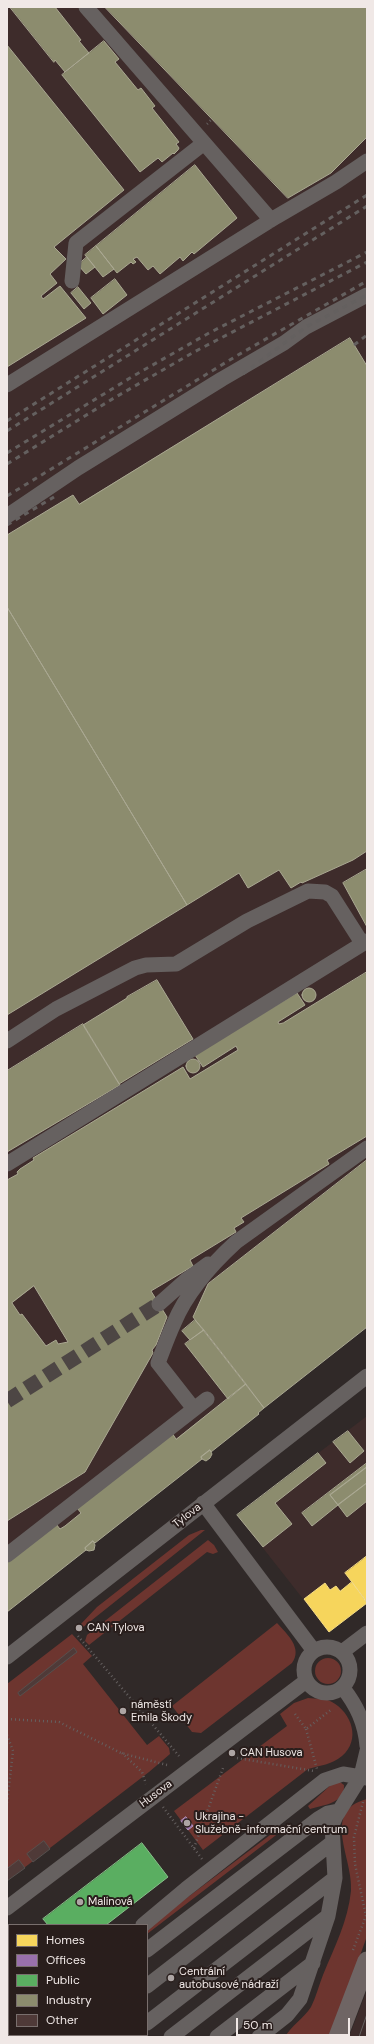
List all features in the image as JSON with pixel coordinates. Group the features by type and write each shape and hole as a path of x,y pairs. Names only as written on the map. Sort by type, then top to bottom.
{"main road":[{"path":"338,2037 367,1961"}],"street":[{"path":"86,7 271,220"},
{"path":"72,281 76,243 204,143"},
{"path":"7,385 271,220 336,182 367,161"},
{"path":"7,516 78,468 222,379 284,343 306,327 367,295"},
{"path":"7,1041 56,1009 135,968 146,965 176,964 247,920 308,891 325,892 332,896 364,942 7,1164"},
{"path":"159,1304 186,1280 223,1254 236,1242 367,1148"},
{"path":"194,1408 158,1363 174,1321 193,1291 223,1254"},
{"name":"Tylova","path":"7,1656 367,1376"},
{"path":"7,1555 207,1398"},
{"path":"203,1503 314,1651"},
{"path":"342,1652 367,1633"},
{"path":"328,1647 342,1652 347,1658 350,1674 348,1682 343,1688 330,1694 323,1694 310,1687 306,1681 304,1668 309,1656 314,1651 328,1647"},
{"name":"Husova","path":"7,1908 306,1681"},
{"path":"343,1688 362,1718 366,1730 367,1746"},
{"path":"259,2037 294,2008 300,1999 328,1916 335,1878 332,1825 338,1811 364,1777 367,1751"},
{"path":"144,1924 325,1780 343,1774 364,1777"},
{"path":"148,1949 318,1819 328,1813 338,1811"},
{"path":"148,1985 333,1842"},
{"path":"148,2022 335,1878"},
{"path":"171,2037 328,1916"},
{"path":"217,2037 313,1964"}],"path":[{"path":"78,1636 179,1756"},
{"path":"306,1729 332,1709"},
{"path":"237,1758 317,1771 306,1729 295,1714"},
{"path":"7,1719 59,1722 121,1753 167,1765"},
{"path":"7,1735 13,1751 7,1803"},
{"path":"121,1753 142,1772 144,1782 202,1859"},
{"path":"194,1848 223,1768"},
{"path":"364,1797 354,1837 355,1864 366,1916"}],"shaded area":[{"path":"7,7 367,7 367,1326 210,1452 211,1456 205,1460 201,1459 94,1543 95,1546 88,1551 85,1550 7,1611"},
{"path":"367,1416 367,1603 329,1632 237,1515"},
{"path":"205,1530 82,1628 80,1625 97,1607 189,1535"},
{"path":"208,1540 214,1545 218,1552 213,1554 207,1552 89,1645 85,1641 87,1635"},
{"path":"277,1623 295,1647 296,1652 292,1663 201,1733 192,1732 172,1706"},
{"path":"72,1634 92,1656 83,1664 147,1745 159,1736 169,1748 170,1754 149,1772 7,1881 7,1684"},
{"path":"328,1658 337,1662 341,1671 337,1680 328,1684 319,1680 315,1671 319,1662"},
{"path":"308,1698 330,1701 345,1713 352,1727 351,1742 348,1750 334,1761 308,1769 203,1850 174,1811 287,1726 280,1714 294,1703"},
{"path":"334,1782 340,1782 344,1785 341,1796 333,1802 310,1809 308,1806"},
{"path":"367,1799 367,1936 331,2037 285,2037 311,2007 344,1924 351,1891 351,1878 342,1838 342,1825 345,1814 353,1805"},
{"path":"282,1826 284,1829 148,1933 148,1927"},
{"path":"367,1990 367,2037 349,2037"}],"building: Homes":[{"path":"367,1556 367,1602 345,1573"},
{"path":"352,1582 367,1603 329,1632 304,1599 325,1583 330,1590 336,1586 340,1591"}],"building: Offices":[{"name":"Ukrajina - Služebně-informační centrum","path":"186,1817 193,1826 188,1830 181,1821"}],"building: Public":[{"path":"142,1843 168,1877 107,1924 47,1924 43,1919"}],"building: Industry":[{"path":"10,7 55,7 81,40 79,41 89,53 65,72 55,60 54,62"},
{"path":"105,7 367,7 367,137 331,173 288,198"},
{"path":"104,41 119,59 115,62 138,90 141,88 155,106 152,108 179,142 176,144 179,148 174,154 173,153 162,162 158,158 140,172 62,75"},
{"path":"7,45 124,190 54,247 66,259 50,274 57,283 41,296 43,299 60,286 86,318 7,367"},
{"path":"195,165 237,218 194,254 192,252 183,261 180,257 160,274 153,266 148,270 137,257 133,259 136,262 133,264 131,262 117,273 96,246"},
{"path":"96,246 114,269 103,277 85,255"},
{"path":"87,257 95,267 86,274 78,265"},
{"path":"115,279 127,295 103,314 91,298"},
{"path":"78,287 91,303 84,309 71,293"},
{"path":"350,338 367,366 367,851 353,860 302,883 301,882 291,888 279,870 248,888 239,873 187,905 7,607 7,535 73,495 79,504"},
{"path":"7,607 187,905 7,1015"},
{"path":"367,869 367,927 343,883"},
{"path":"367,972 367,1136 327,1160 329,1164 241,1218 244,1222 234,1228 236,1232 190,1260 193,1266 151,1291 167,1317 156,1345 152,1350 153,1353 85,1472 7,1521 7,1180 18,1174 17,1172 20,1169 34,1160 33,1158 183,1067 190,1079 238,1050 236,1046 203,1067 195,1055 297,993 305,1005 278,1022 279,1024","holes":["34,1286 68,1342 58,1344 56,1340 46,1346 12,1303"]},
{"path":"157,980 193,1039 119,1084 83,1025"},
{"path":"309,988 314,990 316,995 314,1000 309,1002 304,1000 302,995 304,990"},
{"path":"83,1024 120,1085 7,1152 7,1071"},
{"path":"193,1059 198,1061 200,1066 198,1071 193,1073 188,1071 186,1066 188,1061"},
{"path":"367,1160 367,1327 264,1408 193,1317 208,1284"},
{"path":"195,1320 204,1330 190,1340 182,1331"},
{"path":"204,1330 246,1384 228,1399 185,1344"},
{"path":"246,1384 264,1408 258,1413 259,1414 211,1452 210,1450 201,1457 202,1459 95,1543 93,1541 85,1548 86,1550 7,1612 7,1562 56,1524 60,1529 65,1526 81,1513 77,1508 172,1433 176,1439"},
{"path":"348,1431 364,1451 350,1463 333,1442"},
{"path":"210,1450 212,1454 210,1458 206,1461 202,1459 201,1457"},
{"path":"318,1453 326,1463 275,1503 292,1524 263,1547 237,1515"},
{"path":"367,1463 367,1467 330,1495 338,1505 312,1526 302,1513"},
{"path":"367,1467 367,1483 338,1505 330,1495"},
{"path":"367,1483 367,1501 347,1517 338,1505"},
{"path":"93,1541 95,1545 94,1550 86,1550 85,1548"}],"building: Other":[{"path":"74,1648 77,1652 20,1696 18,1693"},
{"path":"44,1841 50,1849 33,1862 27,1854"},
{"path":"19,1860 25,1868 7,1881 7,1869"}],"tunnel":[{"path":"7,1401 159,1304"}],"tram line":[{"path":"359,2037 367,2014"}],"railway":[{"path":"7,421 367,195"},
{"path":"7,431 367,206"},
{"path":"7,453 135,375 209,333 367,252"},
{"path":"7,464 114,398 194,352 367,262"},
{"path":"7,496 238,355 367,281"},
{"path":"243,374 306,327 367,295"},
{"path":"354,345 367,335"},
{"path":"7,525 54,497"}],"place":[{"name":"CAN Tylova","path":"79,1628"},
{"name":"náměstí Emila Škody","path":"123,1711"},
{"name":"CAN Husova","path":"232,1753"},
{"name":"Ukrajina - Služebně-informační centrum","path":"187,1823"},
{"name":"Malinová","path":"80,1902"},
{"name":"Centrální autobusové nádraží","path":"171,1978"}]}
